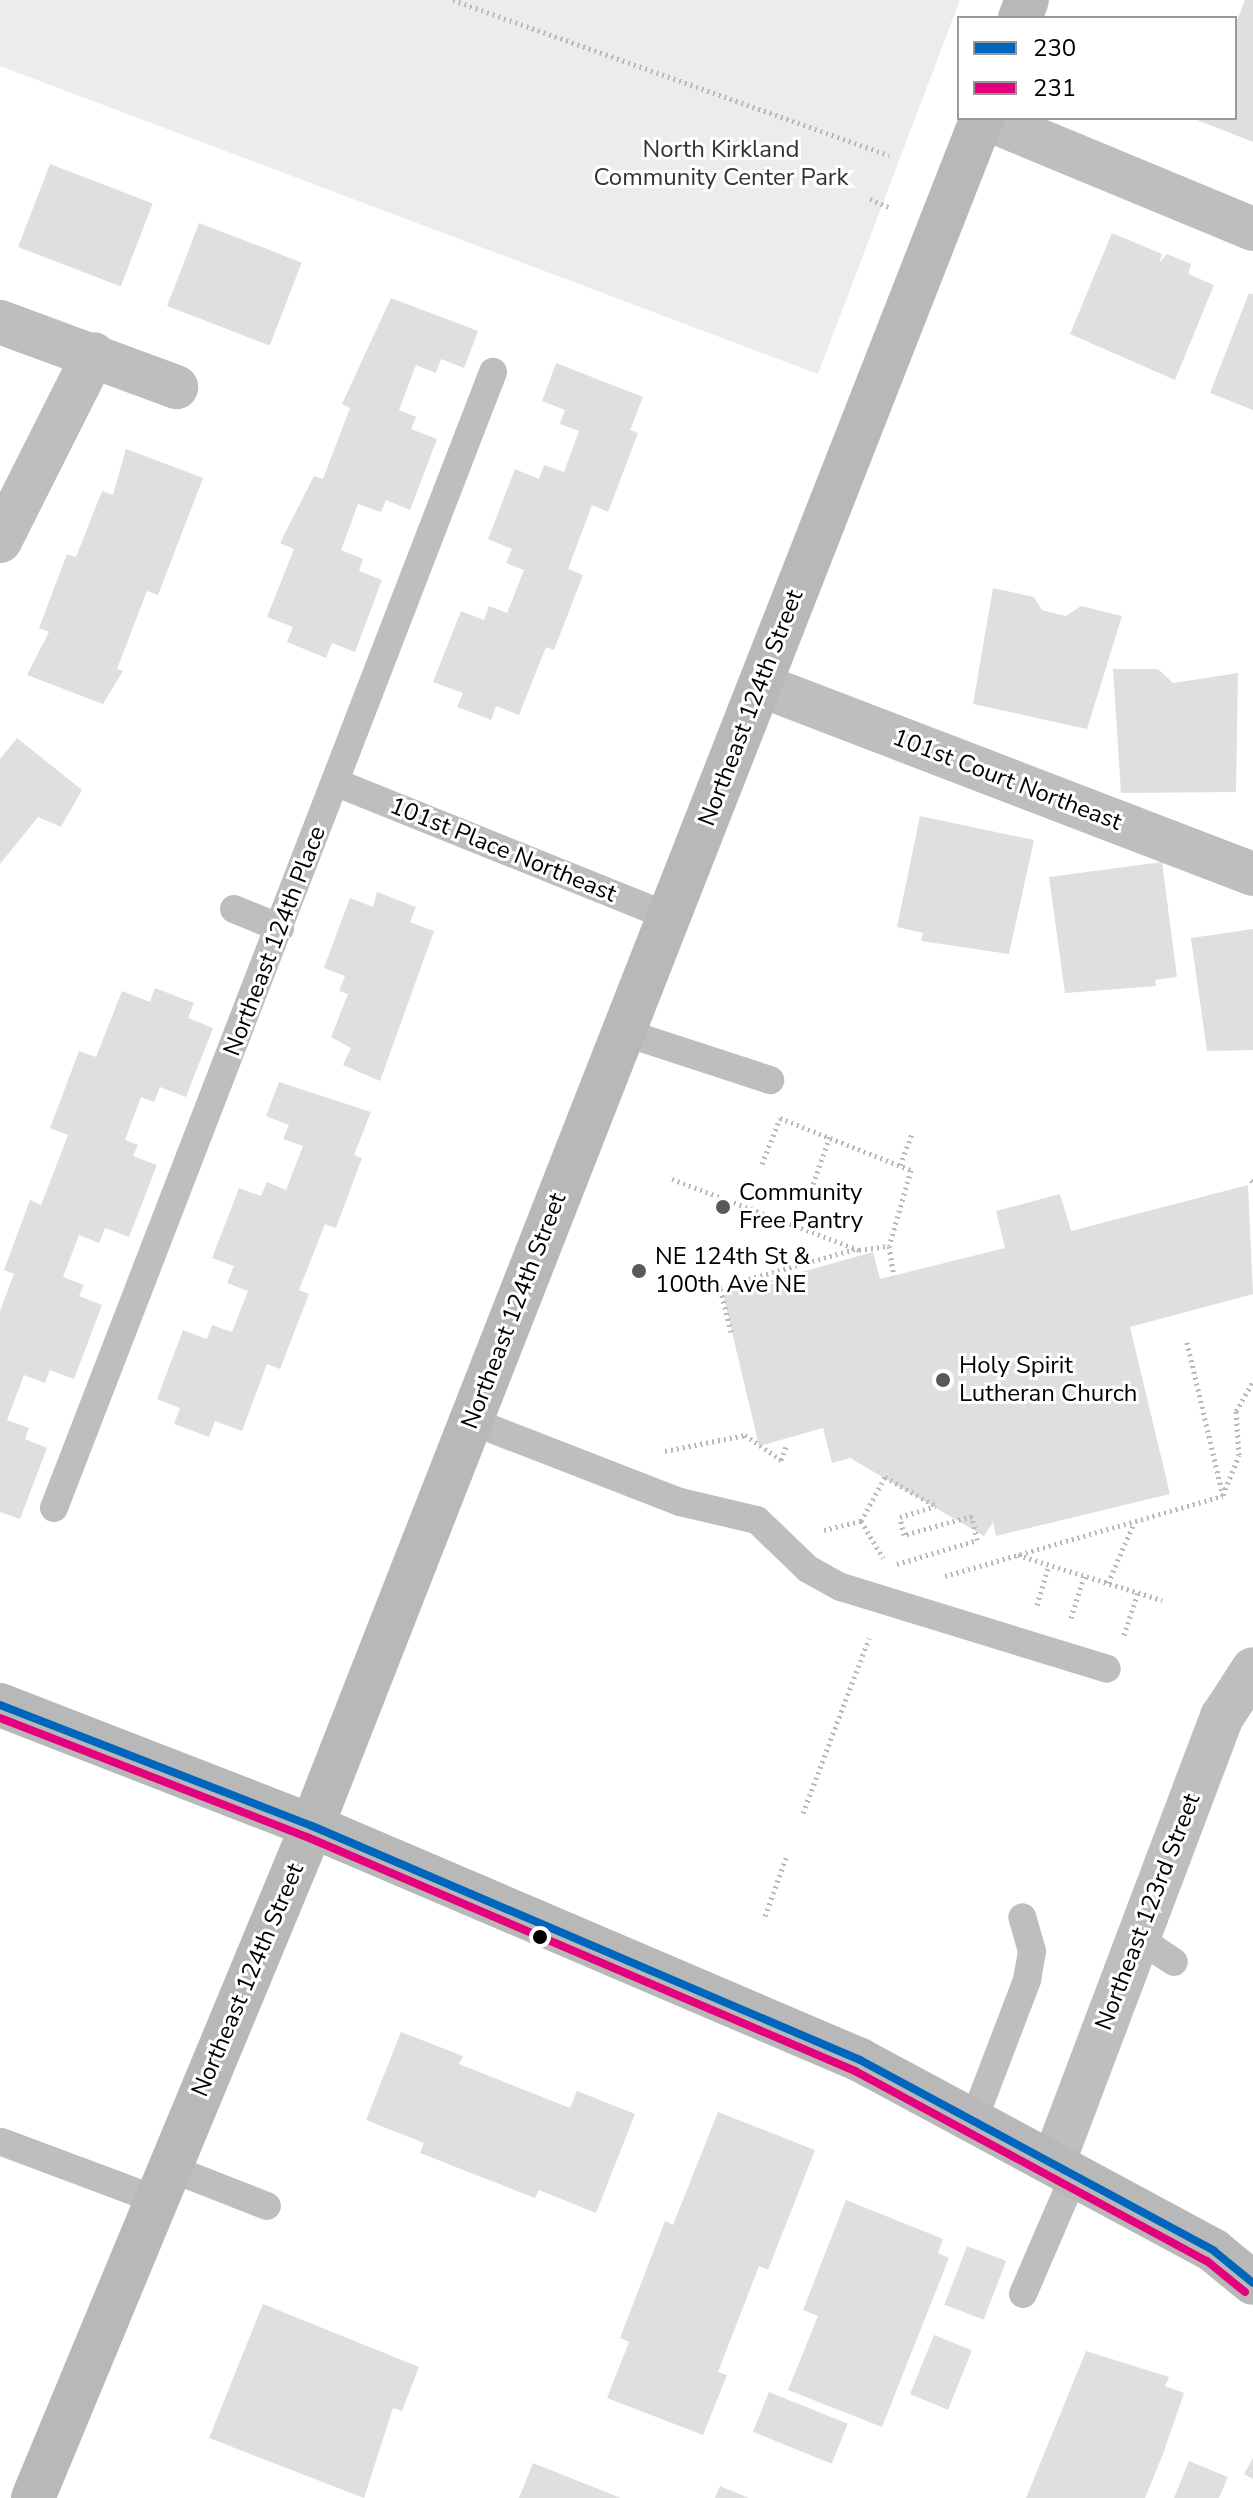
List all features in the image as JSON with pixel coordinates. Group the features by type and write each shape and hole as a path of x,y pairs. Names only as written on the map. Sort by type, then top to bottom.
{"main road":[{"name":"Northeast 124th Street","path":"33,2498 312,1826 983,120"},
{"path":"0,1705 312,1826 860,2060 1065,2167 1214,2251 1253,2283"}],"street":[{"path":"989,120 1253,229"},
{"path":"0,322 94,354 176,387"},
{"path":"0,541 94,354"},
{"name":"101st Court Northeast","path":"760,685 1253,874"},
{"name":"Northeast 123rd Street","path":"1065,2167 1138,1938 1222,1717 1253,1669"}],"lane":[{"name":"Northeast 124th Place","path":"54,1508 337,783 493,372"},
{"name":"101st Place Northeast","path":"337,783 670,917"},
{"path":"234,909 280,928"},
{"path":"623,1032 770,1080"},
{"path":"471,1421 680,1502 757,1520 808,1569 841,1587 1107,1669"},
{"path":"974,2119 1027,1980 1032,1951 1022,1917"},
{"path":"1138,1938 1174,1962"},
{"path":"2,2142 163,2184 267,2206"},
{"path":"1023,2294 1065,2167"}],"path":[{"path":"453,0 889,155"},
{"path":"870,199 889,207"},
{"path":"762,1164 780,1118 911,1170 889,1246 894,1276"},
{"path":"900,1165 912,1134"},
{"path":"813,1184 830,1136"},
{"path":"672,1179 856,1249"},
{"path":"731,1332 720,1287 856,1249 889,1246"},
{"path":"1187,1342 1223,1496"},
{"path":"1223,1496 1239,1455 1236,1411 1253,1381"},
{"path":"656,1464 661,1452 745,1435 781,1460 787,1444"},
{"path":"891,1570 902,1558 977,1540 972,1516 904,1535 900,1517 936,1506 885,1477 861,1521 891,1570 904,1572"},
{"path":"931,1575 1018,1555 1223,1496"},
{"path":"1108,1583 1135,1522"},
{"path":"1018,1555 1162,1600"},
{"path":"1034,1613 1049,1565"},
{"path":"1069,1622 1084,1576"},
{"path":"1123,1640 1138,1592"},
{"path":"803,1813 874,1626"},
{"path":"765,1916 786,1858"}],"green space":[{"name":"North Kirkland Community Center Park","path":"0,0 960,0 818,374 0,66"}],"building":[{"path":"1245,0 1253,0 1253,142 1197,120 1237,120 1237,21"},
{"path":"50,164 153,203 121,287 18,247"},
{"path":"199,223 302,262 270,346 167,306"},
{"path":"1112,233 1162,254 1159,263 1167,254 1191,264 1188,274 1214,285 1175,380 1070,334"},
{"path":"1249,293 1253,294 1253,410 1210,393"},
{"path":"391,298 478,331 464,368 441,359 436,373 416,365 399,410 416,417 411,429 437,439 410,510 386,500 381,512 358,504 341,550 363,559 359,571 382,580 355,652 332,643 326,658 287,642 293,627 267,617 294,549 280,543 314,476 323,479 350,408 342,404"},
{"path":"556,363 643,397 630,430 638,433 608,512 592,505 568,569 583,575 554,650 546,647 519,715 496,706 491,720 457,707 463,693 433,682 461,611 484,620 489,606 507,613 524,570 506,563 512,549 488,539 515,469 539,479 544,465 564,472 579,431 560,424 565,410 542,401"},
{"path":"126,449 203,478 158,595 147,591 117,669 123,671 103,704 27,675 49,632 39,628 67,554 76,557 102,491 113,495"},
{"path":"993,588 1034,597 1042,610 1066,616 1081,606 1122,616 1087,729 973,704"},
{"path":"1113,669 1158,669 1173,683 1238,673 1236,792 1121,793"},
{"path":"17,738 82,790 61,827 38,817 0,864 0,759"},
{"path":"920,816 1034,840 1009,954 921,941 923,933 897,927"},
{"path":"1162,862 1177,977 1155,980 1156,986 1065,993 1049,877"},
{"path":"377,892 416,907 410,922 434,931 380,1081 343,1065 351,1048 331,1037 348,994 339,991 345,976 324,968 350,898 373,907"},
{"path":"1253,929 1253,1050 1207,1051 1191,938"},
{"path":"155,988 194,1003 188,1018 213,1028 186,1097 160,1087 154,1102 141,1097 125,1140 138,1145 133,1156 157,1165 129,1237 105,1228 99,1243 79,1235 63,1277 84,1285 79,1296 102,1305 74,1379 50,1370 45,1383 24,1375 7,1420 29,1428 25,1439 47,1448 20,1519 0,1512 0,1311 14,1274 4,1270 30,1200 41,1205 68,1135 50,1128 79,1051 96,1057 122,991 150,1002"},
{"path":"279,1082 371,1112 354,1155 362,1158 336,1228 325,1224 299,1290 309,1294 280,1369 267,1364 242,1431 215,1421 209,1437 174,1424 180,1408 157,1399 183,1330 207,1339 212,1325 232,1332 248,1291 227,1283 234,1266 212,1258 239,1188 261,1196 267,1182 286,1190 303,1146 283,1139 289,1125 266,1116"},
{"name":"Holy Spirit Lutheran Church","path":"1248,1185 1253,1294 1130,1327 1170,1494 996,1536 993,1522 984,1536 850,1458 832,1463 823,1428 759,1446 723,1294 873,1252 880,1279 1005,1248 996,1211 1060,1194 1071,1231"},
{"path":"722,1204 727,1209 722,1214 717,1209"},
{"path":"401,2032 463,2056 459,2064 570,2108 577,2091 635,2114 596,2213 539,2190 535,2198 420,2153 424,2143 366,2120"},
{"path":"718,2112 815,2150 768,2270 759,2266 718,2372 727,2375 703,2435 607,2398 629,2342 620,2338 665,2221 673,2225"},
{"path":"846,2200 943,2239 938,2253 949,2258 882,2427 788,2390 818,2316 803,2310"},
{"path":"967,2246 1006,2261 984,2320 944,2305"},
{"path":"263,2304 419,2367 402,2411 393,2408 364,2498 209,2438"},
{"path":"934,2335 972,2350 948,2410 910,2394"},
{"path":"1086,2351 1169,2377 1165,2386 1184,2393 1163,2454 1145,2498 1026,2498"},
{"path":"769,2392 848,2424 832,2464 753,2432"},
{"path":"1253,2458 1253,2479 1244,2474"},
{"path":"1189,2461 1228,2477 1219,2498 1174,2498"},
{"path":"533,2463 621,2498 519,2498"},
{"path":"720,2486 749,2498 715,2498"}],"transit line":[{"name":"230","path":"0,1705 312,1826 860,2060 1214,2251 1253,2283"},
{"name":"231","path":"0,1718 307,1837 855,2071 1207,2261 1245,2292"}],"place":[{"name":"Community Free Pantry","path":"723,1207"},
{"name":"NE 124th St & 100th Ave NE","path":"639,1271"},
{"name":"Holy Spirit Lutheran Church","path":"943,1380"}]}
